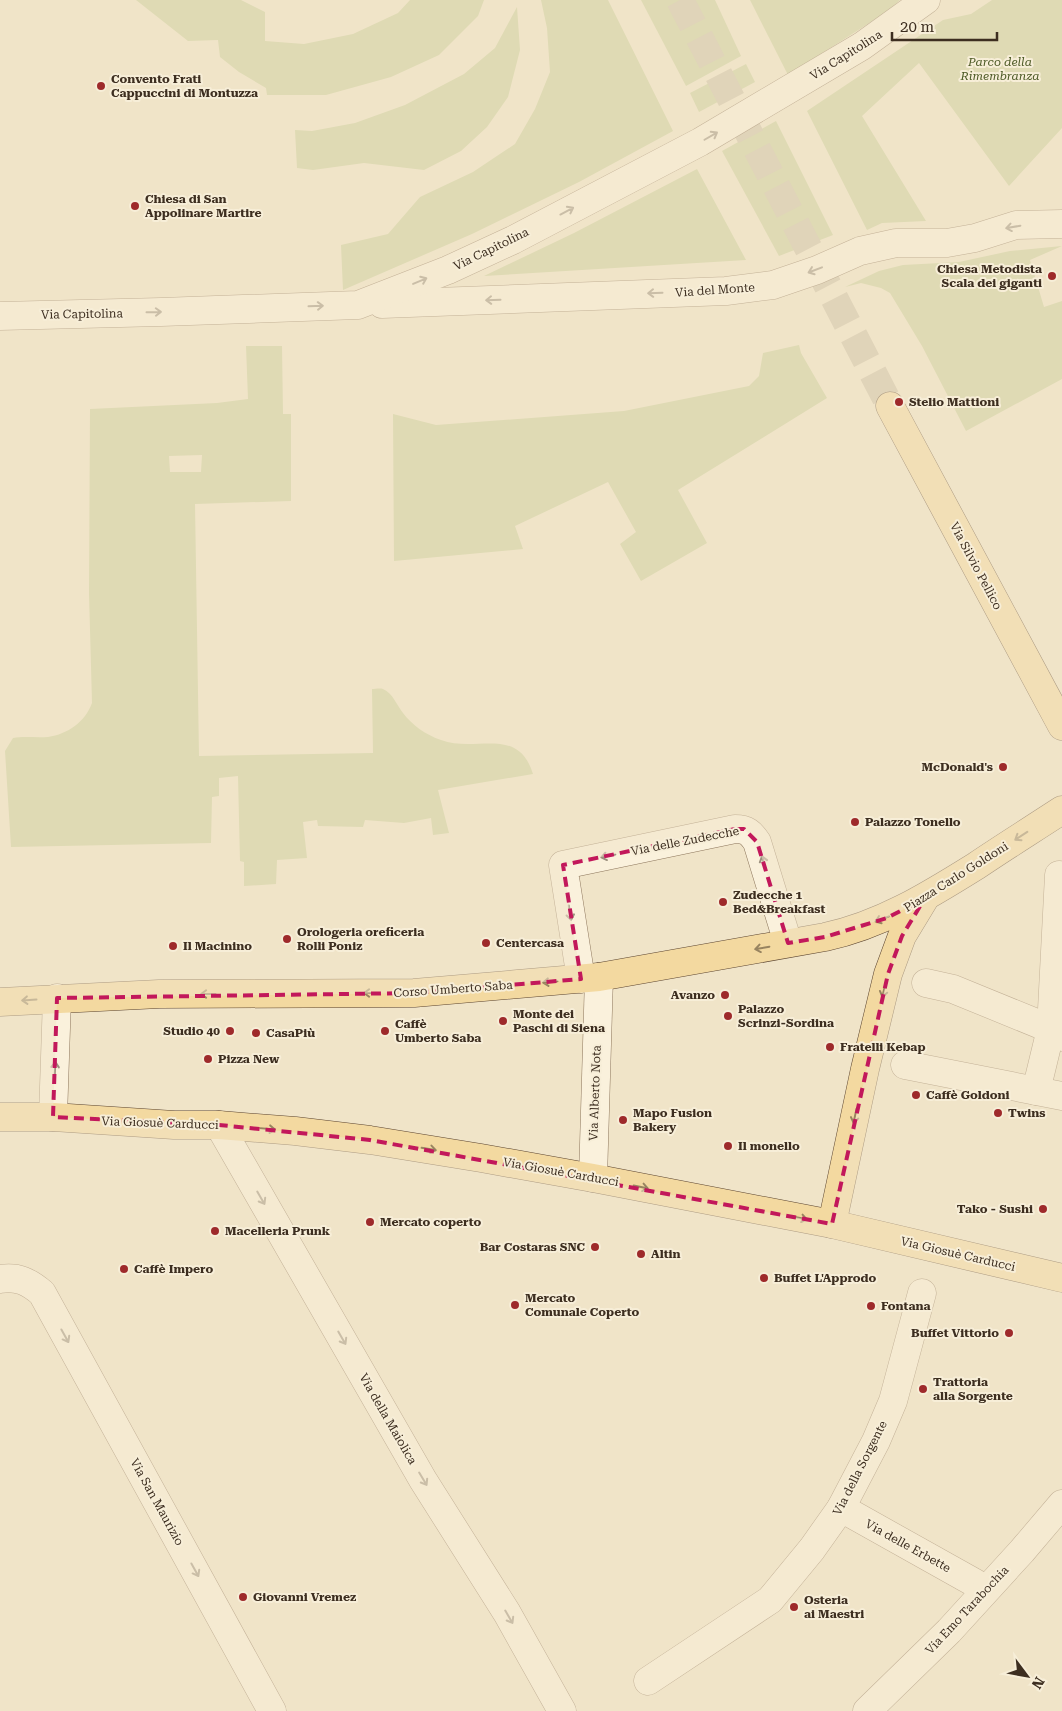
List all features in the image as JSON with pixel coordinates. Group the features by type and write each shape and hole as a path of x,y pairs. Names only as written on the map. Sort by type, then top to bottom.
{"main road":[{"name":"Via Silvio Pellico","path":"890,406 1062,726"},
{"name":"Piazza Carlo Goldoni","path":"844,933 887,918 925,898 1062,810"},
{"path":"832,1224 865,1069 888,974 902,936 925,898"},
{"name":"Corso Umberto Saba","path":"0,1002 159,994 414,993 590,978 844,933"},
{"name":"Via Giosuè Carducci","path":"0,1117 53,1117 174,1125 219,1125 295,1131 370,1140 593,1178 832,1224 1062,1278"}],"street":[{"name":"Via Capitolina","path":"0,316 358,305 431,277 513,240 700,142 862,46 927,0"},
{"name":"Via del Monte","path":"358,305 726,290 773,285 817,270 860,251 896,243 946,244 975,238 1016,225 1062,224"},
{"name":"Via delle Zudecche","path":"563,865 736,829 744,829 751,833 757,842 788,943"},
{"name":"Via Alberto Nota","path":"563,865 590,978 593,1178"},
{"path":"1036,1091 1056,1033 1059,876"},
{"path":"926,983 953,989 1056,1033"},
{"path":"53,1117 57,998"},
{"path":"905,1065 1062,1096"},
{"name":"Via della Maiolica","path":"219,1125 418,1471 507,1613 562,1711"},
{"name":"Via San Maurizio","path":"0,1279 20,1278 42,1293 272,1711"},
{"name":"Via della Sorgente","path":"648,1682 770,1600 812,1549 841,1508 876,1441 893,1401 922,1293"},
{"name":"Via Emo Tarabochia","path":"870,1709 949,1631 1062,1504"},
{"name":"Via delle Erbette","path":"841,1508 975,1583"}],"highlighted area":[{"path":"735,829 744,829 757,842 788,943 825,937 887,918 925,898 902,936 888,974 832,1224 370,1140 219,1125 53,1117 57,998 414,993 581,979 563,865"}],"green space":[{"path":"136,0 241,0 265,12 265,41 304,44 353,34 398,13 410,0 484,0 478,16 439,55 391,77 326,95 267,95 266,88 239,72 220,57 218,40 188,41"},
{"path":"541,0 608,0 673,131 579,182 472,234 343,290 341,245 388,234 420,197 473,172 515,144 535,109 550,72 547,28"},
{"path":"641,0 715,0 741,56 686,86"},
{"path":"750,0 900,0 888,11 788,75"},
{"name":"Parco della Rimembranza","path":"992,0 1062,0 1062,128 1009,186 919,63 862,116 926,221 882,223 867,230 807,111 943,20 971,14"},
{"path":"517,7 520,50 508,97 487,127 461,151 424,170 364,163 313,170 297,168 295,130 312,131 355,123 405,105 464,74 495,48"},
{"path":"746,64 755,82 699,112 690,93"},
{"path":"776,121 833,235 779,256 722,151"},
{"path":"697,169 746,260 484,276 574,233"},
{"path":"1062,246 1030,260 1044,307 1062,301 1062,379 966,431 922,346 890,293 881,288 861,283 845,287 879,271 903,265 959,262 1010,251"},
{"path":"799,345 801,353 827,398 678,490 707,543 641,581 620,544 636,532 608,482 515,526 523,549 394,561 393,414 436,425 624,411 749,386 759,376 763,353"},
{"path":"246,346 282,346 283,414 291,414 291,501 195,504 199,756 373,753 372,689 383,689 390,693 411,722 430,735 454,743 507,745 517,750 526,759 533,774 438,790 449,833 433,835 431,818 404,823 365,820 363,827 318,826 317,820 303,822 307,858 277,860 276,884 244,886 244,862 240,861 238,776 219,778 219,796 212,797 211,843 11,847 5,751 13,738 48,737 69,730 85,716 92,703 89,593 90,409 217,403 248,399","holes":["202,455 201,472 170,472 169,456"]}],"tunnel":[{"path":"680,0 890,406"}],"place":[{"name":"Convento Frati Cappuccini di Montuzza","path":"101,86"},
{"name":"Chiesa di San Appolinare Martire","path":"135,206"},
{"name":"Chiesa Metodista Scala dei giganti","path":"1052,276"},
{"name":"Stelio Mattioni","path":"899,402"},
{"name":"McDonald's","path":"1003,767"},
{"name":"Palazzo Tonello","path":"855,822"},
{"name":"Zudecche 1 Bed&Breakfast","path":"723,902"},
{"name":"Orologeria oreficeria Rolli Poniz","path":"287,939"},
{"name":"Centercasa","path":"486,943"},
{"name":"Il Macinino","path":"173,946"},
{"name":"Avanzo","path":"725,995"},
{"name":"Palazzo Scrinzi-Sordina","path":"728,1016"},
{"name":"Monte dei Paschi di Siena","path":"503,1021"},
{"name":"Studio 40","path":"230,1031"},
{"name":"Caffè Umberto Saba","path":"385,1031"},
{"name":"CasaPiù","path":"256,1033"},
{"name":"Fratelli Kebap","path":"830,1047"},
{"name":"Pizza New","path":"208,1059"},
{"name":"Caffè Goldoni","path":"916,1095"},
{"name":"Twins","path":"998,1113"},
{"name":"Mapo Fusion Bakery","path":"623,1120"},
{"name":"Il monello","path":"728,1146"},
{"name":"Tako - Sushi","path":"1043,1209"},
{"name":"Mercato coperto","path":"370,1222"},
{"name":"Macelleria Prunk","path":"215,1231"},
{"name":"Bar Costaras SNC","path":"595,1247"},
{"name":"Altin","path":"641,1254"},
{"name":"Caffè Impero","path":"124,1269"},
{"name":"Buffet L'Approdo","path":"764,1278"},
{"name":"Mercato Comunale Coperto","path":"515,1305"},
{"name":"Fontana","path":"871,1306"},
{"name":"Buffet Vittorio","path":"1009,1333"},
{"name":"Trattoria alla Sorgente","path":"923,1389"},
{"name":"Giovanni Vremez","path":"243,1597"},
{"name":"Osteria ai Maestri","path":"794,1607"}]}
